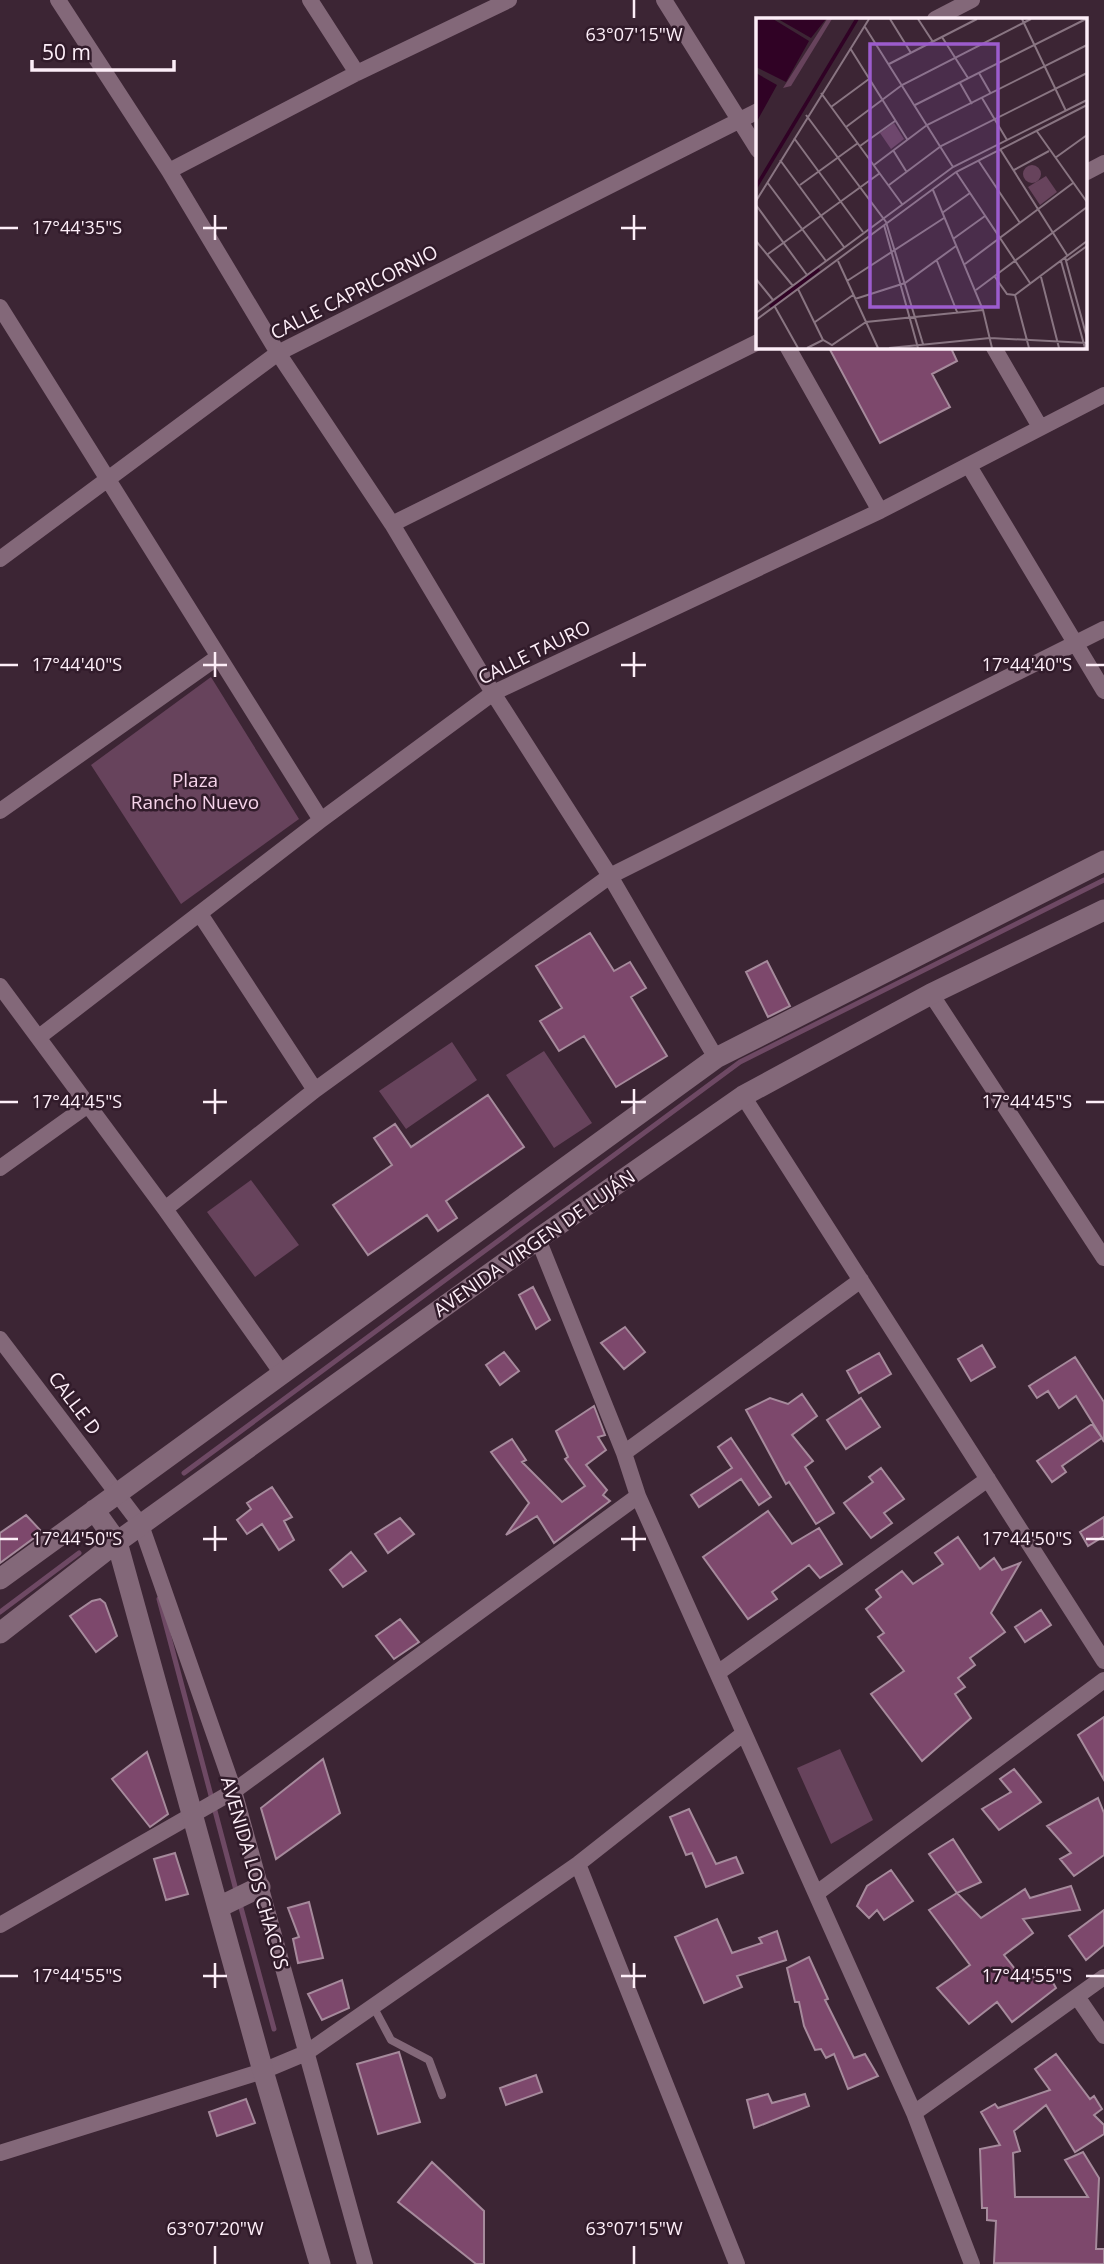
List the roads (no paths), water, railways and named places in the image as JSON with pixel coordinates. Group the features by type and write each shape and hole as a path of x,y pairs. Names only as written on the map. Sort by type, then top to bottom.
{"main road":[{"path":"0,1579 716,1058 1104,861"},
{"name":"AVENIDA VIRGEN DE LUJÁN","path":"0,1633 117,1542 538,1239 743,1096 931,994 1104,910"},
{"path":"94,1510 117,1542 224,1904 263,2071 320,2264"},
{"path":"224,1904 255,1890"}],"street":[{"path":"58,0 169,170 278,353 391,524 493,694 610,876 716,1058"},
{"path":"310,0 357,73"},
{"path":"169,170 357,73 509,0"},
{"path":"664,0 756,147"},
{"path":"936,18 972,0"},
{"name":"CALLE CAPRICORNIO","path":"0,559 278,353 756,112"},
{"path":"1086,172 1104,163"},
{"path":"0,307 321,820"},
{"path":"391,524 756,343"},
{"path":"788,348 880,511"},
{"path":"994,348 1040,427"},
{"name":"CALLE TAURO","path":"38,1037 321,820 493,694 880,511 1104,395"},
{"path":"969,466 1104,691"},
{"path":"165,1209 315,1090 610,876 1104,629"},
{"path":"0,811 218,657"},
{"path":"200,914 315,1090"},
{"path":"0,986 165,1209 281,1372"},
{"path":"931,994 1104,1258"},
{"path":"743,1096 1104,1661"},
{"path":"0,1168 88,1105"},
{"path":"538,1239 624,1453 638,1496 914,2113 972,2264"},
{"path":"624,1453 861,1280"},
{"name":"CALLE D","path":"0,1339 117,1494"},
{"path":"719,1672 988,1479"},
{"name":"AVENIDA LOS CHACOS","path":"117,1494 141,1525 229,1793 365,2264"},
{"path":"0,1925 229,1793 638,1496"},
{"path":"817,1893 1104,1680"},
{"path":"0,2153 263,2071 306,2053 578,1864 743,1734"},
{"path":"578,1864 737,2264"},
{"path":"914,2113 1104,1977"},
{"path":"1078,1998 1104,2036"}],"lane":[{"path":"373,2006 391,2040 429,2060 442,2095"}],"waterway":[{"path":"184,1473 740,1062 1104,880"},
{"path":"0,1612 79,1553"},
{"path":"159,1599 237,1894"},
{"path":"240,1904 274,2029"}],"park label":[{"name":"Plaza Rancho Nuevo","path":"195,791"}]}
